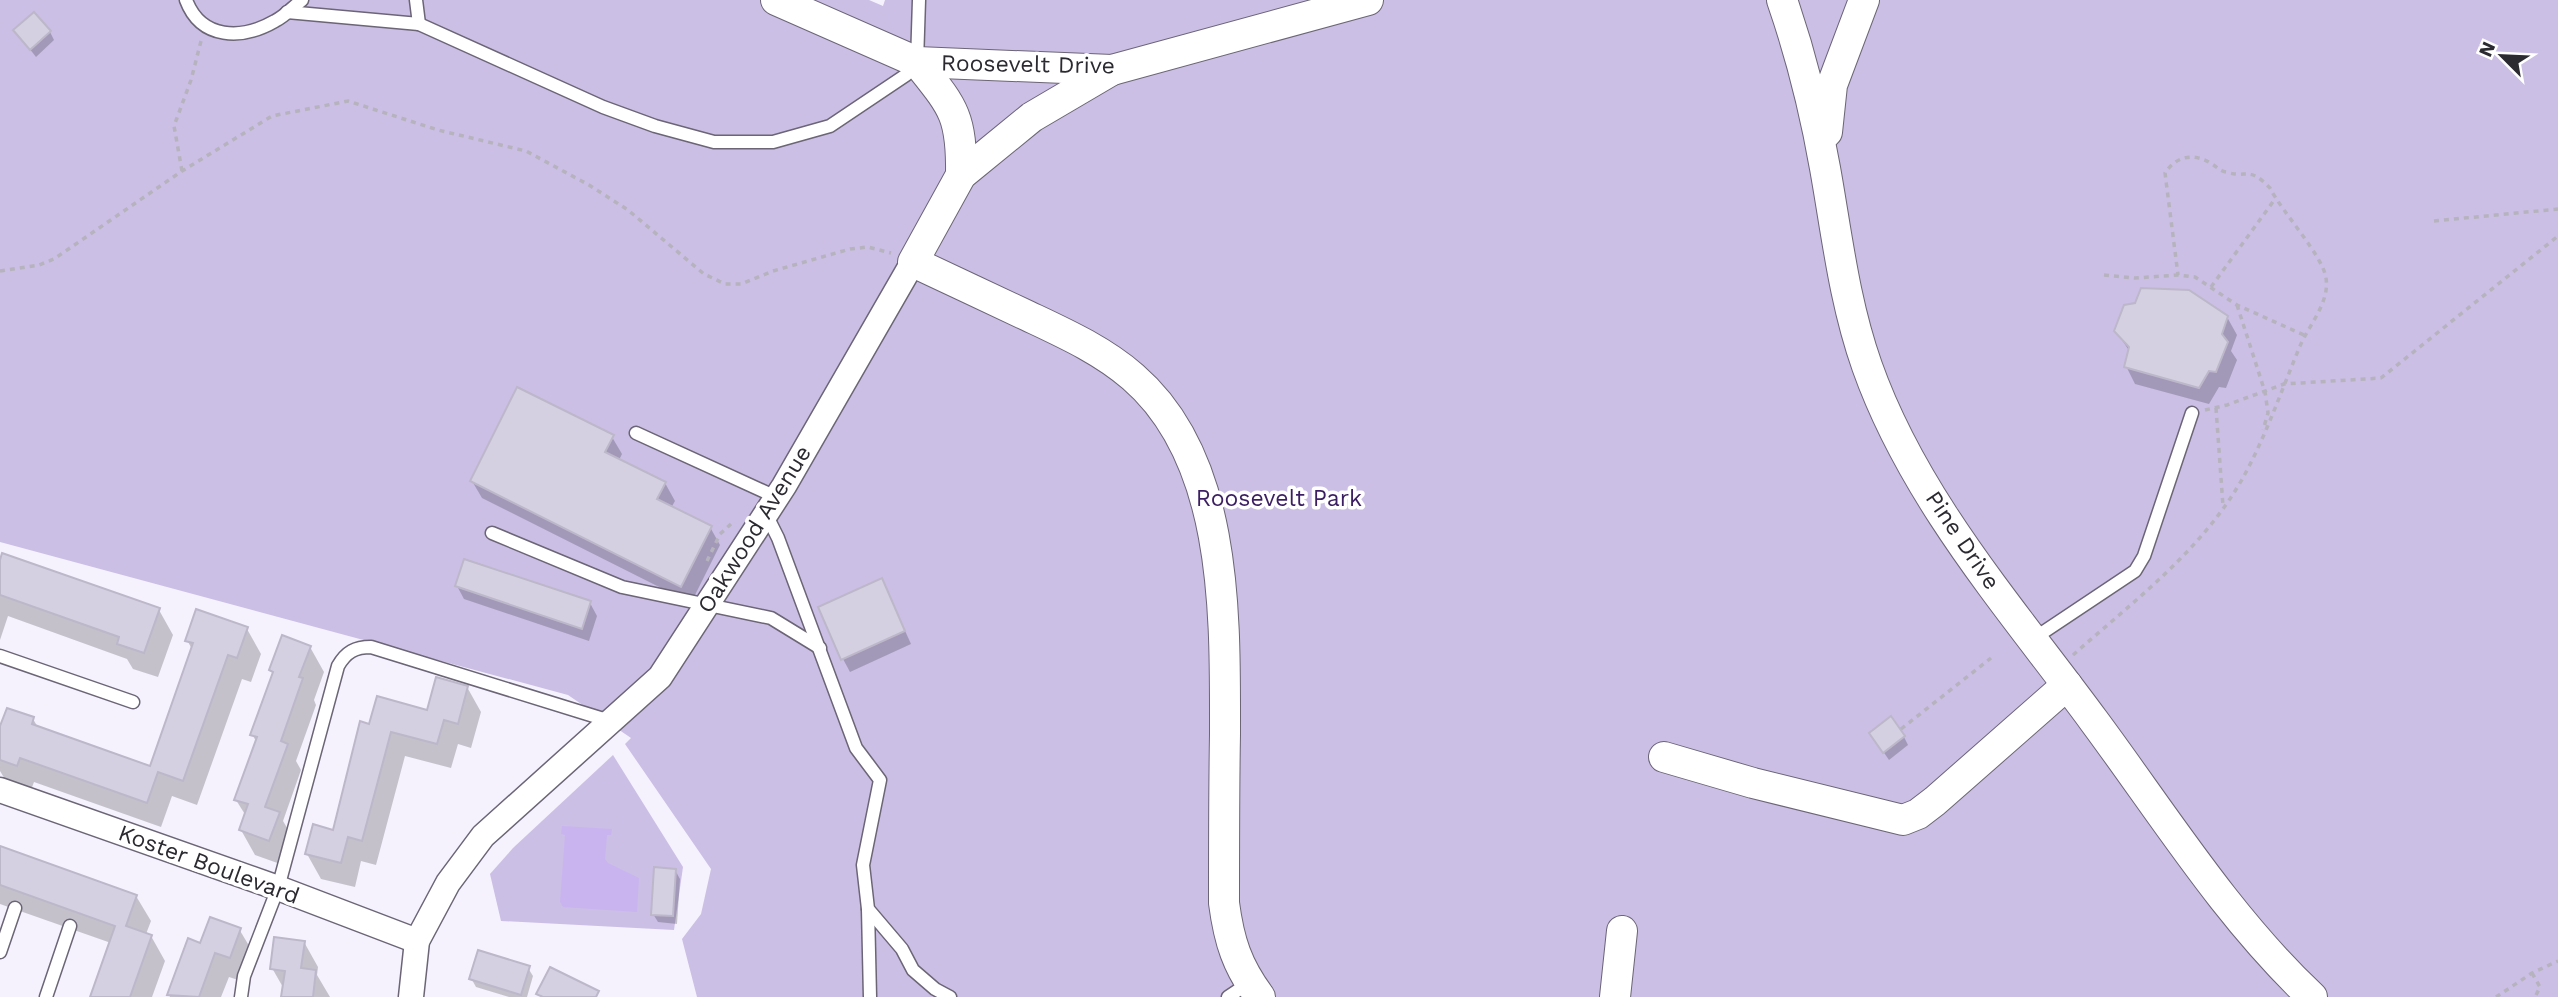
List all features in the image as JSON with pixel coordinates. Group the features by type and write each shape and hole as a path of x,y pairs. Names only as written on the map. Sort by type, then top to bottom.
{"street":[{"name":"Roosevelt Drive","path":"776,0 917,62 1112,70 1368,0"},
{"name":"Pine Drive","path":"1782,0 1808,84 1826,170 1841,274 1853,322 1868,368 1908,456 1952,528 2221,894 2270,953 2312,997"},
{"path":"1826,170 1827,116 1832,85 1864,0"},
{"path":"917,62 951,105 961,142 961,175"},
{"name":"Oakwood Avenue","path":"411,997 417,941 448,883 482,836 660,677 771,505 901,258 961,175 1032,117 1112,70"},
{"path":"901,258 1100,353 1132,376 1160,403 1179,431 1197,475 1210,522 1220,576 1225,642 1224,903 1229,940 1246,992"},
{"path":"1664,757 1767,787 1903,820 1918,814 1935,801 2062,678"},
{"name":"Koster Boulevard","path":"0,790 278,888 417,941"},
{"path":"1615,997 1622,931"}],"lane":[{"path":"186,0 192,14 201,24 238,34 276,21 302,0"},
{"path":"416,0 419,24"},
{"path":"287,12 419,24 603,107 655,126 714,142 773,142 830,127 906,75 917,62 919,0"},
{"path":"2033,640 2127,578 2140,563 2192,413"},
{"path":"636,433 771,505 778,538 856,748 880,780 863,865 868,909 870,997"},
{"path":"492,533 622,587 771,618 820,648"},
{"path":"240,997 244,976 278,888 338,666 345,654 358,647 371,647 610,721"},
{"path":"0,656 133,702"},
{"path":"0,952 15,908"},
{"path":"868,909 902,948 913,970 934,989 950,997"},
{"path":"46,997 70,926"}],"path":[{"path":"182,171 174,126 191,80 201,42 201,24"},
{"path":"0,271 39,265 54,259 182,171 272,116 348,101 438,130 526,151 589,185 628,210 704,274 725,284 741,284 773,271 850,249 868,247 901,258"},
{"path":"2062,678 2176,564 2223,509 2259,445 2305,335 2326,293 2325,270 2270,188 2252,174 2229,174 2200,158 2190,156 2170,165 2165,173 2178,275"},
{"path":"2211,286 2275,199"},
{"path":"2434,221 2558,209"},
{"path":"2192,413 2216,408 2284,384 2381,378 2558,236"},
{"path":"2104,275 2135,278 2178,275 2195,277 2237,305 2305,335"},
{"path":"2237,305 2265,392 2268,413 2259,445"},
{"path":"2216,408 2223,509"},
{"path":"1900,729 1991,658"},
{"path":"2496,997 2532,973 2558,961"},
{"path":"2532,973 2540,987 2535,997"}],"green space":[{"name":"Roosevelt Park","path":"0,0 869,0 883,6 885,0 2558,0 2558,997 697,997 682,939 701,914 711,869 625,744 631,738 568,695 0,542"},
{"path":"613,755 683,867 674,930 501,921 490,874 513,848"}],"shaded area":[{"path":"562,826 612,829 611,835 607,835 605,859 639,878 637,912 563,907 560,902 565,835 561,834"}],"building":[{"path":"34,12 51,31 30,50 13,30"},
{"path":"2141,288 2189,290 2228,316 2222,334 2228,342 2216,372 2209,371 2199,388 2124,367 2129,347 2114,331 2124,305 2135,303"},
{"path":"517,387 614,435 605,452 666,482 657,499 712,526 681,587 470,481"},
{"path":"2,553 160,608 144,653 117,644 119,637 0,595"},
{"path":"464,559 591,601 582,629 455,586"},
{"path":"882,578 905,631 841,660 818,607"},
{"path":"196,609 248,627 237,658 228,655 183,781 158,772 147,803 20,758 17,766 0,760 0,726 7,708 34,717 32,724 150,766 193,643 185,641"},
{"path":"282,635 311,646 299,677 303,678 281,741 288,744 265,807 280,812 269,841 239,830 248,804 234,800 257,737 250,735 273,672 269,670"},
{"path":"436,677 468,686 458,724 444,720 437,744 391,732 362,841 348,837 341,863 305,854 313,824 333,830 360,721 369,724 377,696 427,710"},
{"path":"1891,716 1905,736 1883,753 1869,733"},
{"path":"0,846 137,895 126,926 152,935 130,997 90,997 115,926 0,885"},
{"path":"654,867 676,869 673,916 651,915"},
{"path":"210,917 241,928 230,958 215,953 199,997 167,995 188,938 200,943"},
{"path":"274,937 305,941 301,968 316,970 313,997 281,997 285,971 270,969"},
{"path":"478,950 530,966 521,995 469,979"},
{"path":"550,967 599,991 596,997 543,997 536,994"}]}
